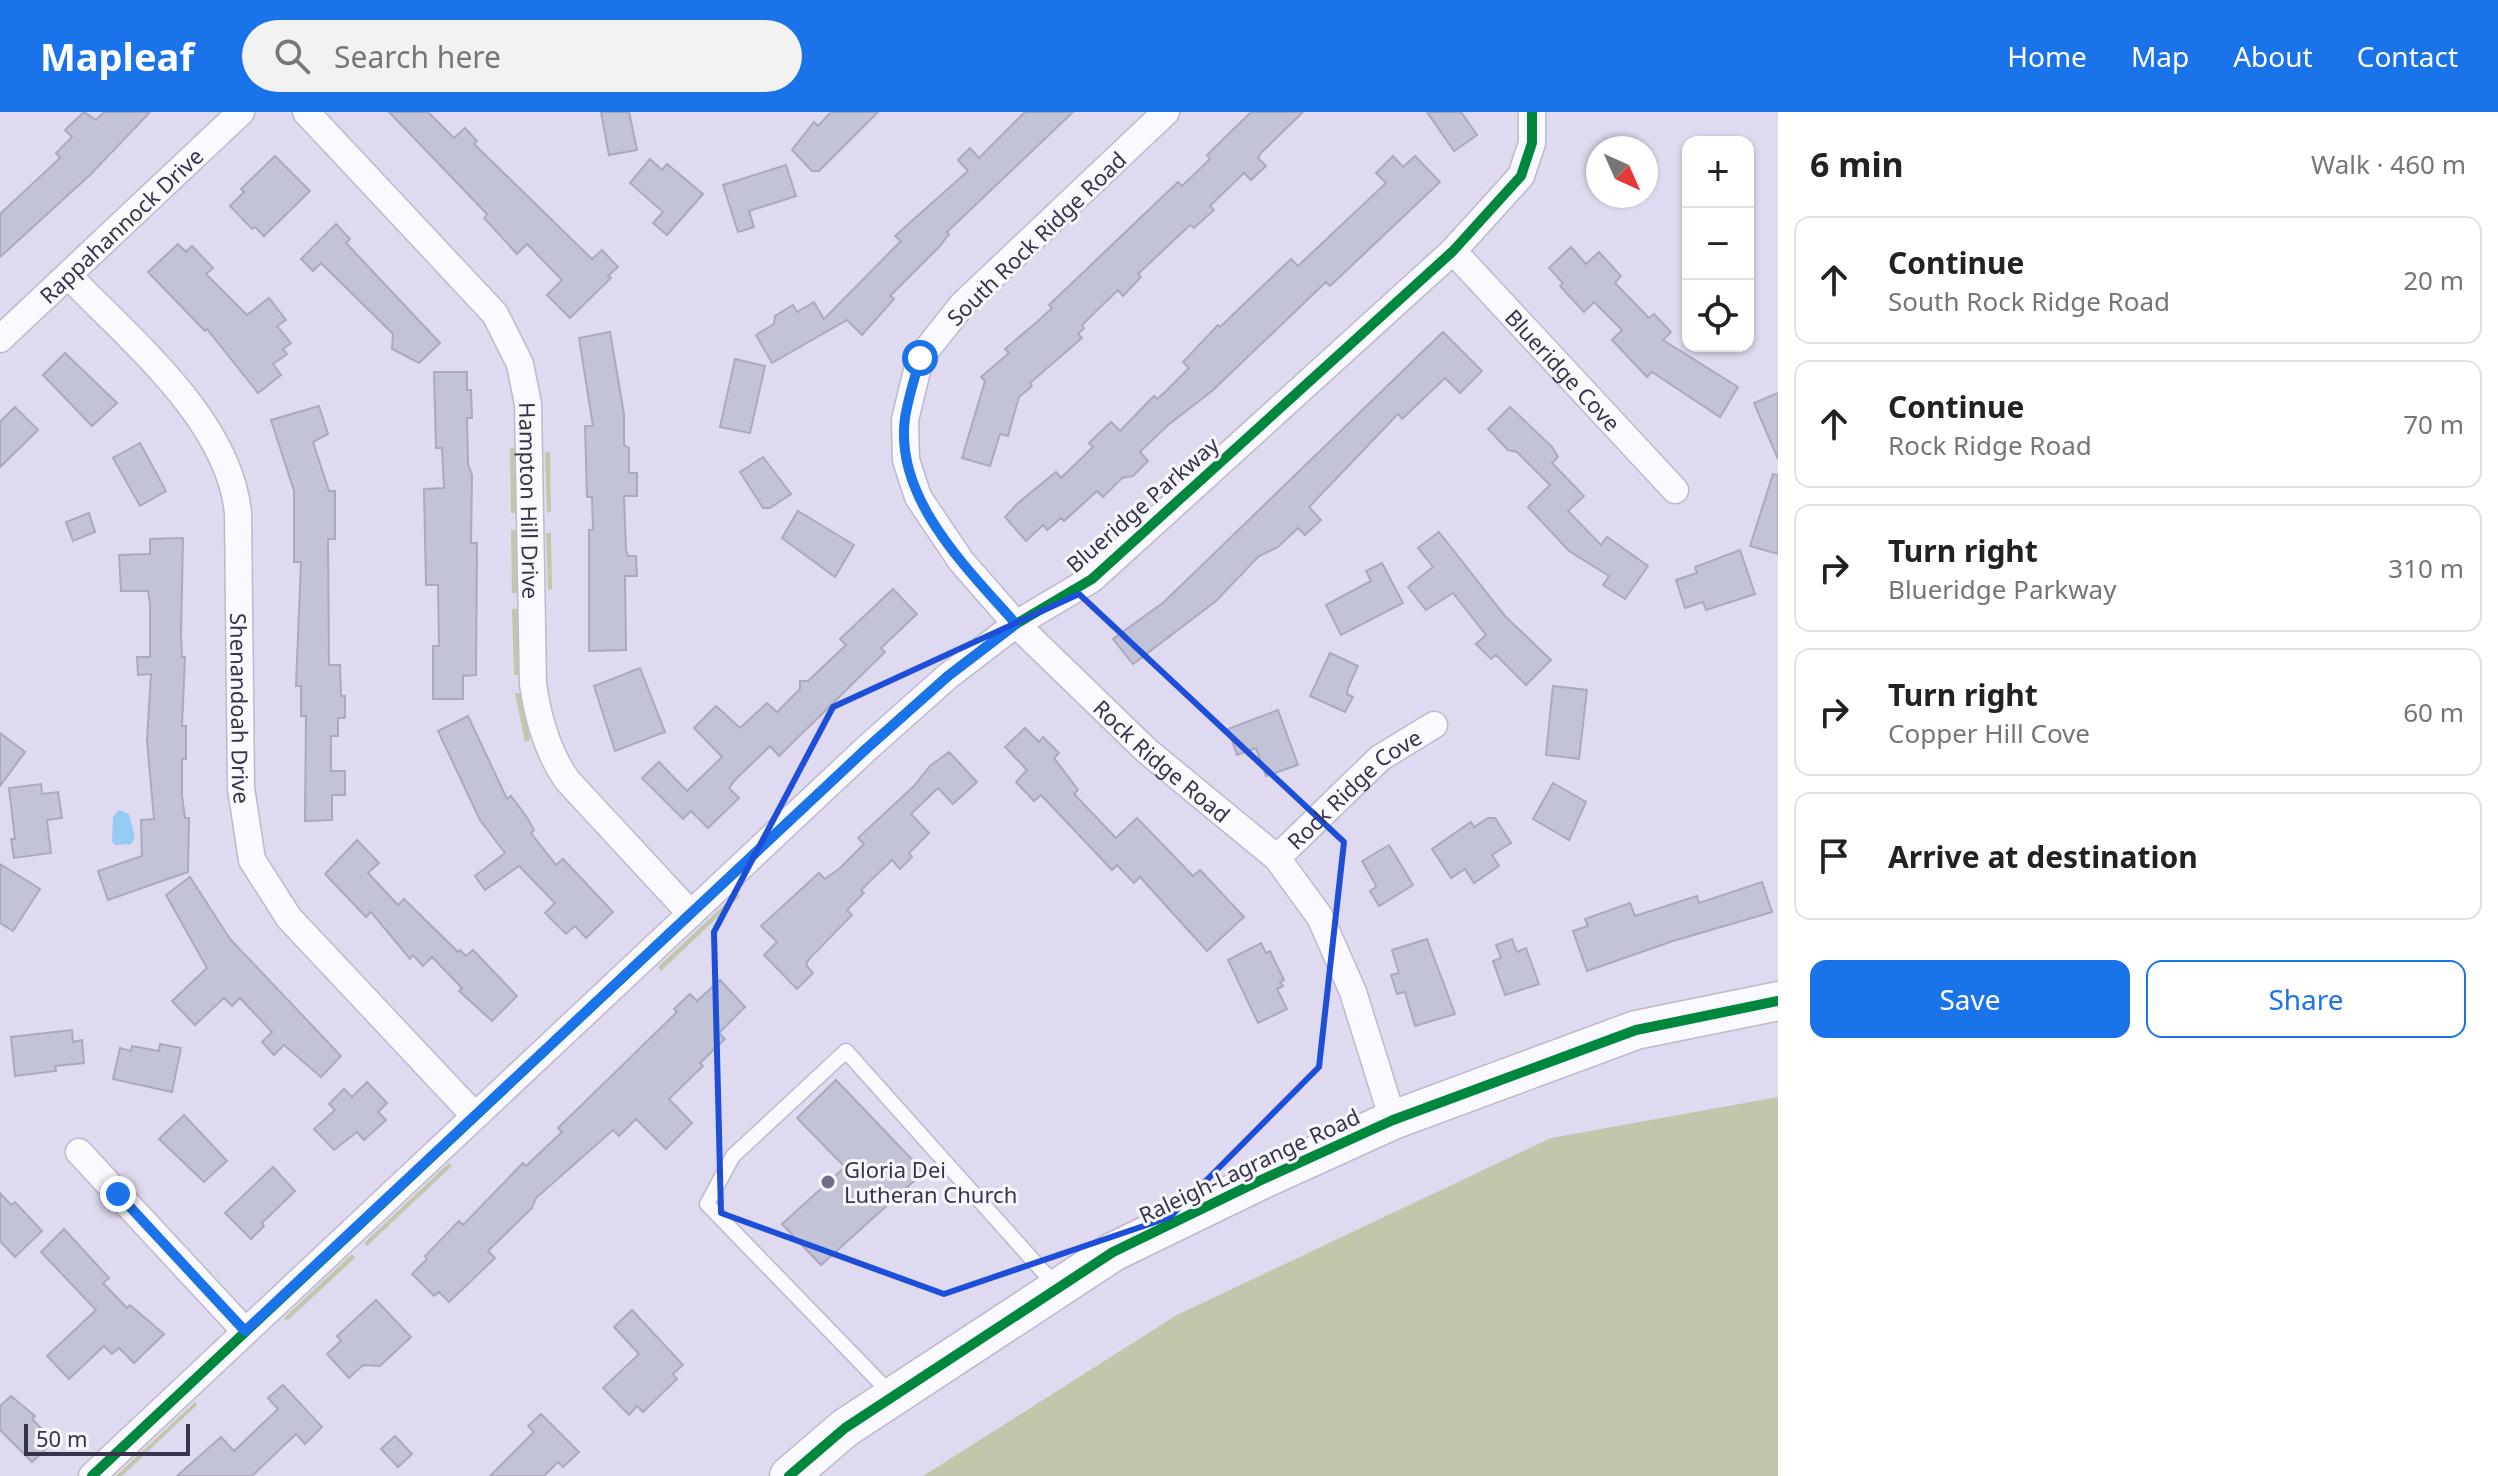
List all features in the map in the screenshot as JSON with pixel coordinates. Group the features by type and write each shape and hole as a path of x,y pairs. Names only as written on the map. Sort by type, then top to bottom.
{"main road":[{"name":"Raleigh-Lagrange Road","path":"789,1476 845,1428 1113,1252 1393,1120 1636,1030 1778,1001"}],"street":[{"name":"Rappahannock Drive","path":"0,339 241,112"},
{"name":"Hampton Hill Drive","path":"306,112 478,293 507,333 520,364 528,404 533,684 543,733 567,780 691,914"},
{"name":"South Rock Ridge Road","path":"905,420 920,358 962,305 1166,112"},
{"name":"Blueridge Parkway","path":"92,1476 878,739 948,676 1016,624 1092,579 1453,251 1521,176 1532,143 1532,112"},
{"name":"Blueridge Cove","path":"1453,251 1675,490"},
{"name":"Shenandoah Drive","path":"69,276 197,413 214,437 231,476 238,513 241,788 252,860 289,918 475,1116"},
{"name":"Rock Ridge Road","path":"905,420 906,460 918,497 961,561 1016,624 1147,751 1277,858 1320,917 1353,992 1393,1120"},
{"name":"Rock Ridge Cove","path":"1277,858 1380,758 1434,725"},
{"path":"79,1152 245,1331"}],"lane":[{"path":"893,1397 707,1204 733,1156 846,1051 1057,1288"}],"highlighted area":[{"path":"1079,594 1344,842 1319,1067 1170,1217 944,1294 721,1213 714,932 833,707"}],"green space":[{"path":"510,448 514,448 516,513 511,513"},
{"path":"545,452 550,452 551,512 547,513"},
{"path":"511,530 516,530 517,593 512,593"},
{"path":"546,533 551,533 552,589 548,590"},
{"path":"512,609 517,609 519,675 514,675"},
{"path":"515,693 520,693 530,740 525,742"},
{"path":"737,893 740,896 661,971 658,967"},
{"path":"1778,1097 1778,1476 923,1476 1177,1315 1551,1138"},
{"path":"449,1163 452,1166 367,1246 364,1243"},
{"path":"352,1254 355,1258 287,1321 284,1318"},
{"path":"195,1402 197,1405 122,1476 116,1476"}],"water":[{"path":"119,810 129,814 135,838 131,844 115,845 112,841 113,817"}],"building":[{"path":"84,112 96,120 104,112 150,112 91,174 0,257 0,214 60,158 56,153 72,137 65,130"},
{"path":"389,112 428,112 454,138 465,128 477,141 474,144 592,259 602,250 618,267 608,276 611,278 570,318 547,295 562,280 527,244 517,254 484,218 487,214"},
{"path":"601,112 629,112 637,150 609,155"},
{"path":"831,112 878,112 819,171 812,171 792,150 814,122 818,126"},
{"path":"1025,112 1073,112 947,232 949,234 939,247 890,296 894,299 862,335 847,320 772,363 756,335 774,324 775,316 793,305 797,312 814,302 824,319 901,241 895,236 968,171 958,160 970,148 979,158"},
{"path":"1251,112 1303,112 1261,153 1258,158 1266,166 1251,180 1244,173 1210,206 1214,210 1194,228 1190,225 1138,274 1141,277 1123,296 1118,290 1082,325 1084,328 1078,334 1082,338 1030,383 1032,386 1019,397 1008,436 1000,434 990,466 962,458 985,381 981,377 1009,353 1005,349 1052,308 1049,305 1178,182 1182,186 1210,159 1207,155"},
{"path":"1427,112 1461,112 1477,135 1454,151"},
{"path":"275,156 310,191 264,236 255,227 252,229 230,206 244,192 241,189"},
{"path":"1393,156 1403,167 1415,156 1440,182 1330,286 1326,282 1212,391 1168,425 1140,452 1148,461 1133,476 1122,478 1103,497 1097,491 1064,521 1061,518 1047,530 1043,525 1026,541 1005,517 1018,503 1056,472 1061,478 1093,447 1089,443 1111,422 1120,431 1154,396 1157,399 1164,393 1189,368 1183,362 1218,325 1220,327 1291,259 1298,266 1386,183 1376,173"},
{"path":"650,159 662,170 667,164 703,194 667,235 653,223 663,212 630,183"},
{"path":"786,165 796,196 749,211 754,227 738,232 723,185"},
{"path":"336,224 350,239 346,243 440,343 419,363 392,349 393,334 321,263 313,271 301,259"},
{"path":"178,244 186,252 192,246 213,268 206,274 247,315 269,298 286,320 277,326 291,343 283,349 287,354 273,364 281,375 258,393 207,329 205,331 148,272"},
{"path":"1571,247 1586,264 1599,252 1621,276 1615,283 1649,318 1654,314 1671,332 1663,340 1738,387 1720,417 1652,372 1647,377 1612,340 1622,330 1594,302 1584,312 1560,286 1563,283 1549,268"},
{"path":"610,332 624,414 624,445 629,448 629,473 637,473 637,496 624,496 626,550 628,556 636,556 637,576 625,576 626,650 589,651 589,530 593,530 592,497 587,497 585,426 593,426 579,338"},
{"path":"1443,332 1482,371 1460,393 1445,378 1402,419 1398,414 1309,507 1321,520 1305,535 1298,528 1278,547 1259,556 1216,601 1133,664 1113,639 1164,602"},
{"path":"65,353 117,403 92,426 43,375"},
{"path":"735,359 765,366 750,433 720,427"},
{"path":"434,372 467,372 467,390 471,390 472,418 467,418 468,464 472,475 471,543 477,543 476,675 463,676 463,699 433,699 433,646 439,646 438,585 426,585 424,489 444,488 442,448 436,448"},
{"path":"1778,393 1778,459 1754,403"},
{"path":"319,406 328,434 313,442 329,491 335,491 335,539 328,539 329,665 340,665 341,696 345,696 345,718 338,718 338,736 331,736 331,771 345,771 345,795 332,795 332,820 305,821 306,716 301,716 301,686 296,686 301,562 294,562 294,491 271,420"},
{"path":"15,407 38,430 0,467 0,422"},
{"path":"1510,407 1552,447 1558,457 1552,463 1584,496 1568,511 1601,545 1607,537 1648,566 1625,599 1603,585 1609,576 1569,551 1528,507 1550,485 1488,429"},
{"path":"140,443 166,491 140,506 113,458"},
{"path":"763,457 791,494 770,508 763,508 740,472"},
{"path":"1773,474 1778,475 1778,554 1750,546"},
{"path":"798,511 854,545 835,577 782,538"},
{"path":"89,513 95,532 73,541 66,522"},
{"path":"1439,532 1505,616 1551,660 1526,685 1496,655 1491,659 1476,644 1486,635 1453,593 1426,610 1408,587 1433,567 1418,548"},
{"path":"183,538 181,635 182,657 185,657 182,726 186,726 186,759 182,759 182,796 185,818 189,818 188,872 108,900 98,871 142,856 141,820 154,819 147,741 151,674 138,675 137,657 150,657 150,604 148,591 121,591 119,555 150,554 150,539"},
{"path":"1740,550 1755,594 1706,610 1703,602 1685,608 1676,580 1697,573 1695,567"},
{"path":"1382,563 1403,603 1341,635 1326,605 1371,581 1366,571"},
{"path":"893,589 917,614 881,648 885,652 779,756 770,746 735,780 729,788 739,798 708,828 691,811 683,819 642,778 659,762 687,791 722,757 694,728 716,706 740,728 767,703 777,712 800,689 800,681 808,681 846,645 840,639"},
{"path":"1330,653 1358,666 1348,688 1347,694 1353,697 1345,712 1310,696"},
{"path":"640,668 665,732 615,751 594,686"},
{"path":"1553,686 1587,690 1579,759 1546,755"},
{"path":"1278,710 1298,765 1266,776 1256,748 1237,755 1228,729"},
{"path":"468,716 507,799 511,796 526,816 534,830 531,833 556,865 563,859 613,912 586,938 575,926 566,934 545,913 555,903 519,866 485,890 475,876 505,853 480,820 438,731"},
{"path":"1025,728 1039,742 1043,737 1059,753 1054,758 1078,790 1074,794 1116,838 1137,818 1193,876 1200,870 1244,917 1207,951 1140,877 1134,883 1117,865 1112,870 1041,795 1034,801 1016,782 1027,770 1005,747"},
{"path":"0,733 25,752 0,786"},
{"path":"949,752 977,782 953,804 938,788 911,814 929,833 909,853 912,857 900,869 892,860 861,890 864,893 847,910 852,915 809,959 806,965 813,973 797,989 764,955 777,942 761,926 819,873 825,879 840,868 864,844 858,838 914,786 930,766"},
{"path":"1553,783 1586,802 1569,840 1533,819"},
{"path":"41,784 42,794 58,792 62,818 47,820 51,853 14,858 9,788"},
{"path":"1488,818 1495,818 1511,843 1492,855 1499,866 1474,883 1465,869 1451,878 1432,849 1471,822 1474,827"},
{"path":"357,840 379,863 368,873 398,905 404,899 458,952 460,950 466,956 473,950 517,996 492,1021 459,991 462,988 432,957 423,966 413,955 410,959 371,912 366,917 325,874"},
{"path":"1389,845 1413,885 1379,906 1370,891 1376,887 1362,861"},
{"path":"0,864 40,889 13,931 0,923"},
{"path":"190,877 230,939 341,1056 321,1077 284,1045 274,1055 262,1042 272,1032 240,998 232,1006 224,998 195,1025 172,1001 207,968 166,895"},
{"path":"1762,882 1772,912 1673,941 1587,971 1573,931 1588,926 1585,919 1630,903 1635,916 1697,896 1699,903"},
{"path":"1427,939 1455,1014 1415,1026 1405,992 1397,994 1391,975 1399,973 1392,950"},
{"path":"1512,939 1517,952 1526,948 1539,984 1505,995 1493,961 1501,958 1496,945"},
{"path":"1261,943 1266,953 1270,951 1284,980 1280,982 1283,986 1277,989 1287,1009 1258,1023 1228,960"},
{"path":"720,980 745,1007 719,1033 725,1039 700,1063 703,1066 669,1099 692,1123 666,1149 636,1119 619,1136 613,1130 536,1198 532,1208 488,1251 495,1258 449,1302 439,1292 434,1296 412,1274 427,1259 425,1256 459,1221 463,1225 523,1163 526,1166 562,1132 558,1128 677,1012 674,1009 690,994 697,1001"},
{"path":"72,1030 73,1042 82,1040 84,1063 55,1066 56,1071 15,1076 11,1037"},
{"path":"160,1044 181,1048 172,1092 113,1079 120,1048 131,1051 132,1046 159,1051"},
{"path":"836,1080 924,1172 821,1265 782,1224 845,1167 797,1118"},
{"path":"367,1082 387,1103 378,1112 386,1120 364,1140 357,1132 334,1150 314,1129 335,1110 329,1104 344,1089 352,1097"},
{"path":"184,1115 227,1161 204,1182 159,1139"},
{"path":"273,1167 295,1191 262,1223 264,1226 251,1239 225,1213"},
{"path":"0,1193 11,1205 15,1202 42,1231 15,1257 0,1241"},
{"path":"64,1229 109,1278 103,1283 127,1308 130,1305 164,1334 134,1363 119,1348 112,1354 104,1346 69,1379 47,1356 96,1310 41,1252"},
{"path":"376,1300 411,1337 380,1366 363,1365 349,1378 327,1354 341,1341 337,1336"},
{"path":"632,1310 683,1365 673,1374 677,1379 643,1412 637,1406 629,1415 603,1388 639,1354 614,1327"},
{"path":"283,1385 322,1427 305,1444 296,1434 252,1476 177,1476 221,1437 234,1451 278,1409 268,1398"},
{"path":"11,1396 35,1416 32,1419 54,1441 32,1462 0,1430 0,1406"},
{"path":"541,1414 579,1452 563,1467 558,1462 544,1476 490,1476 534,1432 528,1426"},
{"path":"395,1436 412,1454 398,1467 381,1449"}],"cycle path":[{"path":"92,1476 866,749 948,676 1016,624 1092,579 1453,251 1521,176 1532,143 1532,112"},
{"path":"789,1476 845,1428 1113,1252 1259,1181 1393,1120 1636,1030 1778,1001"}],"place":[{"name":"Gloria Dei Lutheran Church","path":"828,1182"}],"route":[{"path":"118,1194 245,1331 866,749 948,676 1016,624 961,561 918,497 906,460 905,420 920,358"}]}
